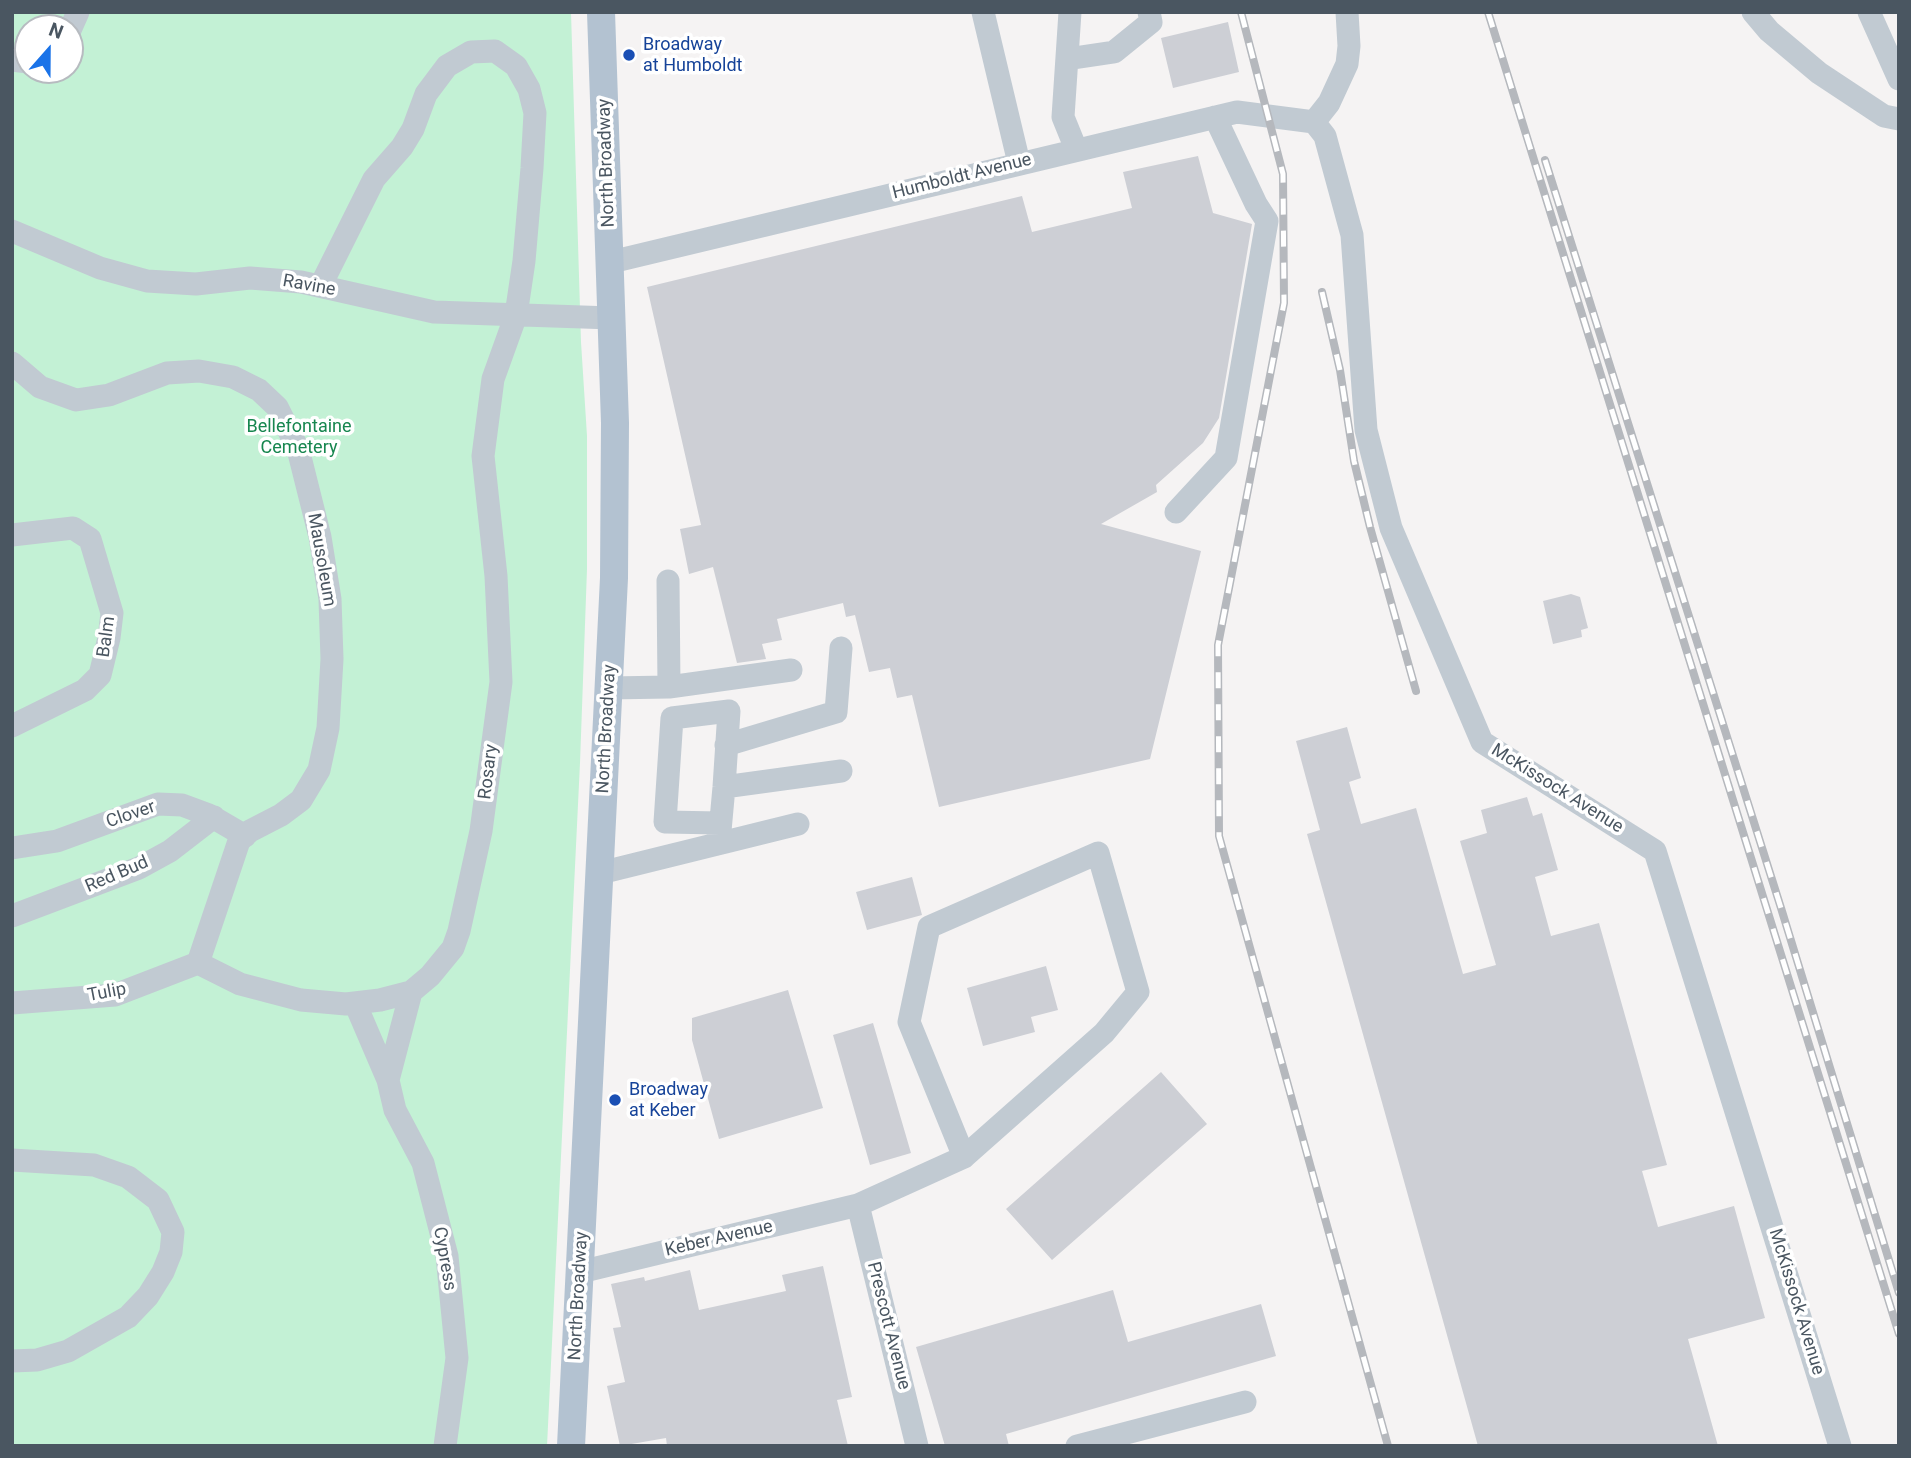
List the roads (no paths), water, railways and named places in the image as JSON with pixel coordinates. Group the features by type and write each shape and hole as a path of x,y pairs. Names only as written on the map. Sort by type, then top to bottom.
{"main road":[{"name":"North Broadway","path":"571,1446 614,552 615,423 601,12"}],"street":[{"path":"983,12 1019,163"},
{"path":"1070,12 1063,117 1076,149"},
{"path":"1067,59 1114,52 1151,22 1149,12"},
{"path":"1314,122 1329,103 1347,64 1347,12"},
{"path":"1753,12 1769,31 1819,73 1884,116 1899,119"},
{"path":"1868,12 1899,79"},
{"name":"Rosary","path":"198,963 240,984 301,1000 355,1003 411,992 430,976 453,948 481,831 501,682 496,576 483,456 493,379 516,315 524,261 535,113 529,89 516,66 495,51 471,52 447,66 426,94 413,129 373,179 321,285"},
{"name":"Humboldt Avenue","path":"611,262 1237,112 1277,115 1314,122"},
{"path":"1175,512 1226,458 1267,221 1256,204 1215,117"},
{"name":"McKissock Avenue","path":"1314,122 1325,135 1352,235 1366,430 1391,528 1482,742 1655,851 1840,1446"},
{"name":"Ravine","path":"12,231 100,268 147,281 196,284 250,278 321,285 433,312 612,318"},
{"name":"Mausoleum","path":"12,363 40,387 76,400 109,395 167,373 199,371 233,377 259,390 277,407 298,449 320,537 328,587 332,659 328,729 319,770 300,800 281,815 245,836"},
{"name":"Balm","path":"12,535 73,528 90,539 112,612 100,675 85,690 12,726"},
{"path":"668,581 669,687"},
{"path":"726,745 836,712 841,648"},
{"path":"609,688 669,687 791,670"},
{"path":"729,710 719,833 665,822 672,718 729,710"},
{"path":"724,787 841,771"},
{"name":"Clover","path":"12,848 57,841 158,804 182,805 214,817 245,836"},
{"name":"Red Bud","path":"12,916 139,868 170,851 214,817"},
{"path":"600,873 719,833 799,824"},
{"path":"198,963 239,841 245,836"},
{"name":"Keber Avenue","path":"580,1272 858,1205 964,1157 1104,1033 1138,992 1098,853 929,928 909,1022 964,1157"},
{"name":"Tulip","path":"12,1003 116,995 198,963"},
{"name":"Cypress","path":"388,1080 411,992"},
{"name":"Cypress","path":"355,1003 388,1080 395,1110 423,1163 447,1256 457,1358 444,1446"},
{"path":"12,1160 94,1165 128,1177 158,1200 173,1232 172,1252 163,1272 148,1296 128,1317 68,1352 37,1360 12,1361"},
{"name":"Prescott Avenue","path":"858,1205 918,1446"},
{"path":"1076,1446 1245,1402"}],"railway":[{"path":"1241,12 1283,174 1284,303 1218,645 1219,836 1388,1446"},
{"path":"1488,12 1899,1334"},
{"path":"1545,160 1781,908 1899,1293"},
{"path":"1322,292 1340,370 1354,461 1416,691"}],"place":[{"name":"Broadway at Humboldt","path":"629,55"},
{"name":"Broadway at Keber","path":"615,1100"}],"park label":[{"name":"Bellefontaine Cemetery","path":"299,437"}]}
